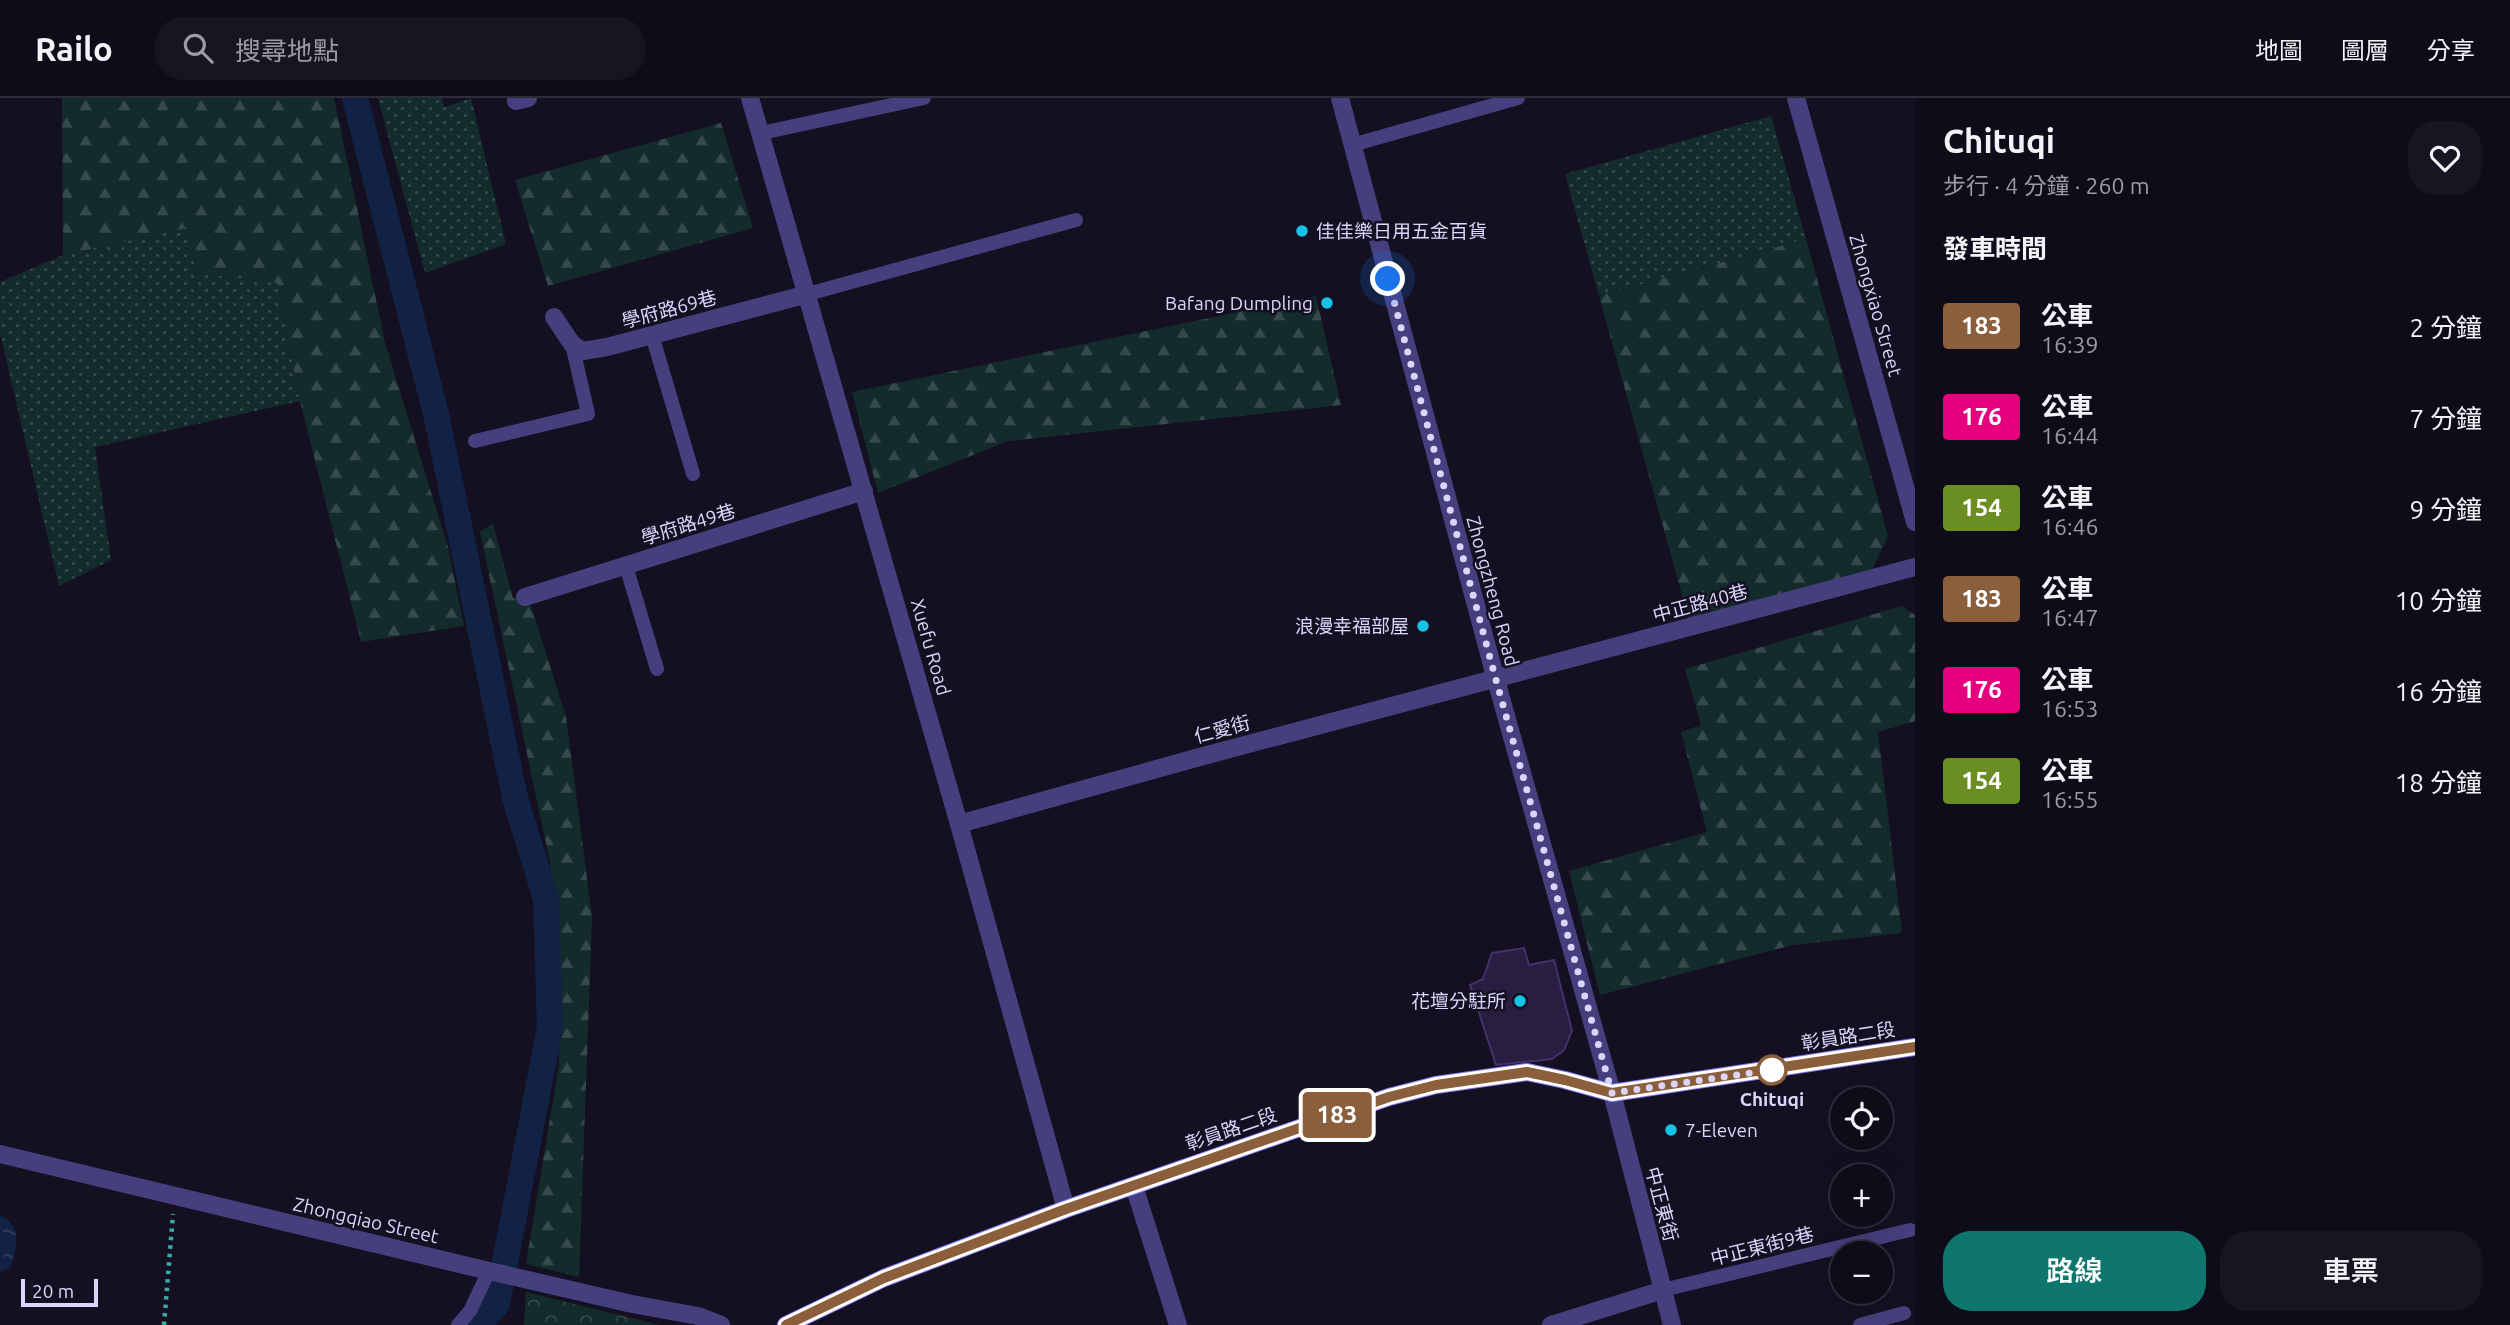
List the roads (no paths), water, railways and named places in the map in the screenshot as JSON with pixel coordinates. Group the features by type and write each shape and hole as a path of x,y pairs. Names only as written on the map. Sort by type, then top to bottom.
{"main road":[{"name":"彰員路二段","path":"786,1325 884,1278 1066,1209 1379,1100 1436,1085 1527,1072 1612,1093 1915,1047"}],"street":[{"name":"Xuefu Road","path":"750,98 960,824 1066,1209"},
{"name":"Zhongzheng Road","path":"1340,98 1496,680 1612,1093"},
{"name":"Zhongxiao Street","path":"1797,98 1915,523"},
{"name":"學府路69巷","path":"572,344 583,351 808,294"},
{"path":"554,317 572,344"},
{"name":"學府路49巷","path":"525,597 864,491"},
{"name":"中正路40巷","path":"1496,680 1915,567"},
{"name":"仁愛街","path":"960,824 1196,758 1496,680"},
{"name":"中正東街","path":"1612,1093 1672,1325"},
{"name":"Zhongqiao Street","path":"0,1154 489,1272 698,1316 722,1325"},
{"path":"1134,1186 1178,1325"},
{"path":"1551,1325 1663,1290"}],"lane":[{"path":"762,133 924,98"},
{"path":"1352,145 1518,98"},
{"path":"808,294 1076,220"},
{"path":"652,335 693,474"},
{"path":"475,441 588,414 572,344"},
{"path":"626,566 657,669"},
{"name":"中正東街9巷","path":"1663,1290 1910,1230"},
{"path":"458,1325 470,1311 489,1272"},
{"path":"1860,1325 1904,1313"}],"water":[{"path":"0,1215 12,1225 16,1238 10,1268 0,1272"}],"waterway":[{"path":"355,98 436,414 515,798 546,899 550,1027 497,1304 478,1325"}],"place":[{"name":"佳佳樂日用五金百貨","path":"1302,231"},
{"name":"Bafang Dumpling","path":"1327,303"},
{"name":"浪漫幸福部屋","path":"1423,626"},
{"name":"花壇分駐所","path":"1520,1001"},
{"name":"Chituqi","path":"1772,1070"},
{"name":"7-Eleven","path":"1671,1130"}]}
